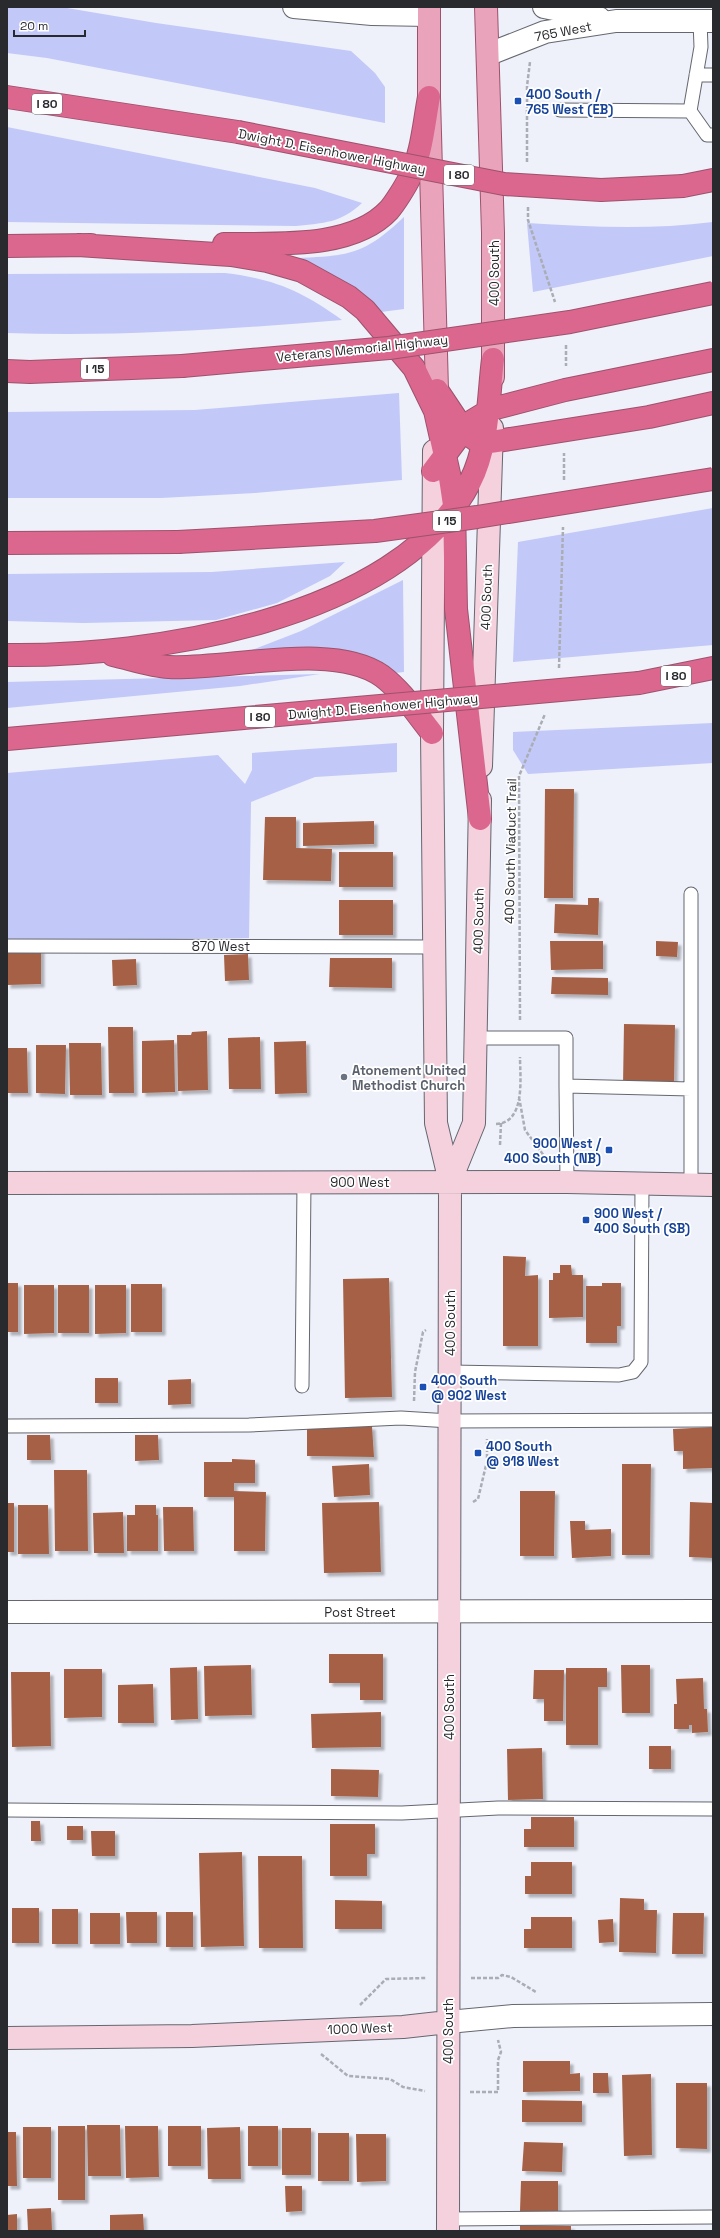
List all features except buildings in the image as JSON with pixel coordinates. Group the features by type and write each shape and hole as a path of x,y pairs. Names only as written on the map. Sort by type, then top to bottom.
{"highway":[{"path":"7,246 308,243 332,239 356,231 389,210 409,179 422,133 429,97"},
{"name":"Dwight D. Eisenhower Highway","path":"7,98 238,132 504,184 601,190 683,186"},
{"path":"683,186 713,180"},
{"name":"I 80","path":"683,186 713,188"},
{"path":"78,245 231,256 267,261 302,271 349,297 379,324 414,368 436,400 473,438 487,442 649,417 713,403"},
{"name":"Veterans Memorial Highway","path":"7,371 182,366 389,348 570,322 713,293"},
{"path":"433,471 468,423 490,410 565,390 713,360"},
{"path":"436,400 454,505 456,609 480,819"},
{"path":"7,655 100,652 201,636 254,625 303,608 350,588 392,565 426,539 454,505 469,482 487,442 490,410"},
{"name":"I 15","path":"7,543 178,542 375,531 477,517 713,479"},
{"path":"100,652 169,667 329,659 353,663 381,676 402,695 432,733"},
{"name":"I 80","path":"639,683 713,668"},
{"path":"639,683 713,684"},
{"name":"Dwight D. Eisenhower Highway","path":"7,739 639,683"}],"main road":[{"name":"400 South","path":"486,7 493,233 493,359 490,410"},
{"name":"400 South","path":"429,11 429,97 436,400 432,532 432,733 436,1123 450,1182 448,2225"},
{"name":"400 South","path":"450,1182 474,1123 487,442"},
{"name":"900 West","path":"7,1183 563,1182 713,1185"},
{"name":"1000 West","path":"7,2038 192,2036 292,2030 402,2027 448,2022"}],"street":[{"path":"294,7 372,14 429,11"},
{"name":"765 West","path":"544,7 616,21"},
{"name":"765 West","path":"488,54 545,32 616,21 698,17"},
{"name":"Post Street","path":"7,1612 713,1612"},
{"name":"1000 West","path":"448,2022 513,2016 713,2014"}],"lane":[{"path":"698,17 701,47 690,111 707,135 713,134"},
{"path":"696,75 713,75"},
{"path":"560,110 690,111"},
{"path":"691,894 691,1185"},
{"name":"870 West","path":"7,946 435,947"},
{"path":"476,1038 566,1038 563,1182"},
{"path":"566,1086 691,1089"},
{"path":"302,1386 304,1183"},
{"path":"450,1372 619,1375 633,1372 641,1362 642,1184"},
{"path":"7,1426 249,1425 417,1418 450,1421 713,1420"},
{"path":"7,1810 402,1813 498,1808 713,1809"},
{"path":"448,2225 713,2217"}],"path":[{"path":"564,447 564,486"},
{"path":"559,675 562,525"},
{"name":"400 South Viaduct Trail","path":"546,712 519,776 519,1094 522,1123 527,1132 543,1151 563,1182"},
{"name":"400 South Viaduct Trail","path":"500,1145 501,1123 514,1114 519,1094"},
{"path":"417,1418 414,1401 415,1372 423,1332 450,1314"},
{"path":"450,1372 477,1394 487,1437 487,1461 478,1498 450,1515"},
{"path":"483,1978 498,1978 502,1975 511,1977"},
{"path":"386,1979 417,1978"},
{"path":"292,2030 348,2076 390,2079 403,2088 419,2091"},
{"path":"483,2092 498,2092 498,2060 501,2052 498,2044"}],"shaded area":[{"path":"7,7 61,7 156,23 351,51 375,73 385,87 385,123 47,58 7,53"},
{"path":"7,127 315,188 362,203 347,215 332,221 296,226 7,222"},
{"path":"404,217 404,309 381,312 296,258 330,256 355,251 378,239"},
{"path":"713,222 713,256 533,292 527,223 597,227 643,227 690,225"},
{"path":"225,273 258,279 287,288 314,301 342,320 217,329 133,333 7,333 7,274"},
{"path":"399,393 402,480 255,493 161,498 7,498 7,412 195,410"},
{"path":"713,508 713,645 513,662 518,542"},
{"path":"345,562 330,576 277,603 216,620 84,623 7,621 7,574 212,572"},
{"path":"403,580 404,672 395,673 378,661 345,650 252,650 301,631"},
{"path":"320,674 240,686 7,708 7,682"},
{"path":"713,723 713,763 528,774 513,750 513,732"},
{"path":"397,743 397,772 315,777 251,802 249,938 7,941 7,773 218,755 245,784 252,770 252,753"}],"place":[{"name":"400 South / 765 West (EB)","path":"518,101"},
{"name":"Atonement United Methodist Church","path":"344,1077"},
{"name":"900 West / 400 South (NB)","path":"609,1150"},
{"name":"900 West / 400 South (SB)","path":"586,1220"},
{"name":"400 South @ 902 West","path":"423,1387"},
{"name":"400 South @ 918 West","path":"478,1453"}]}
